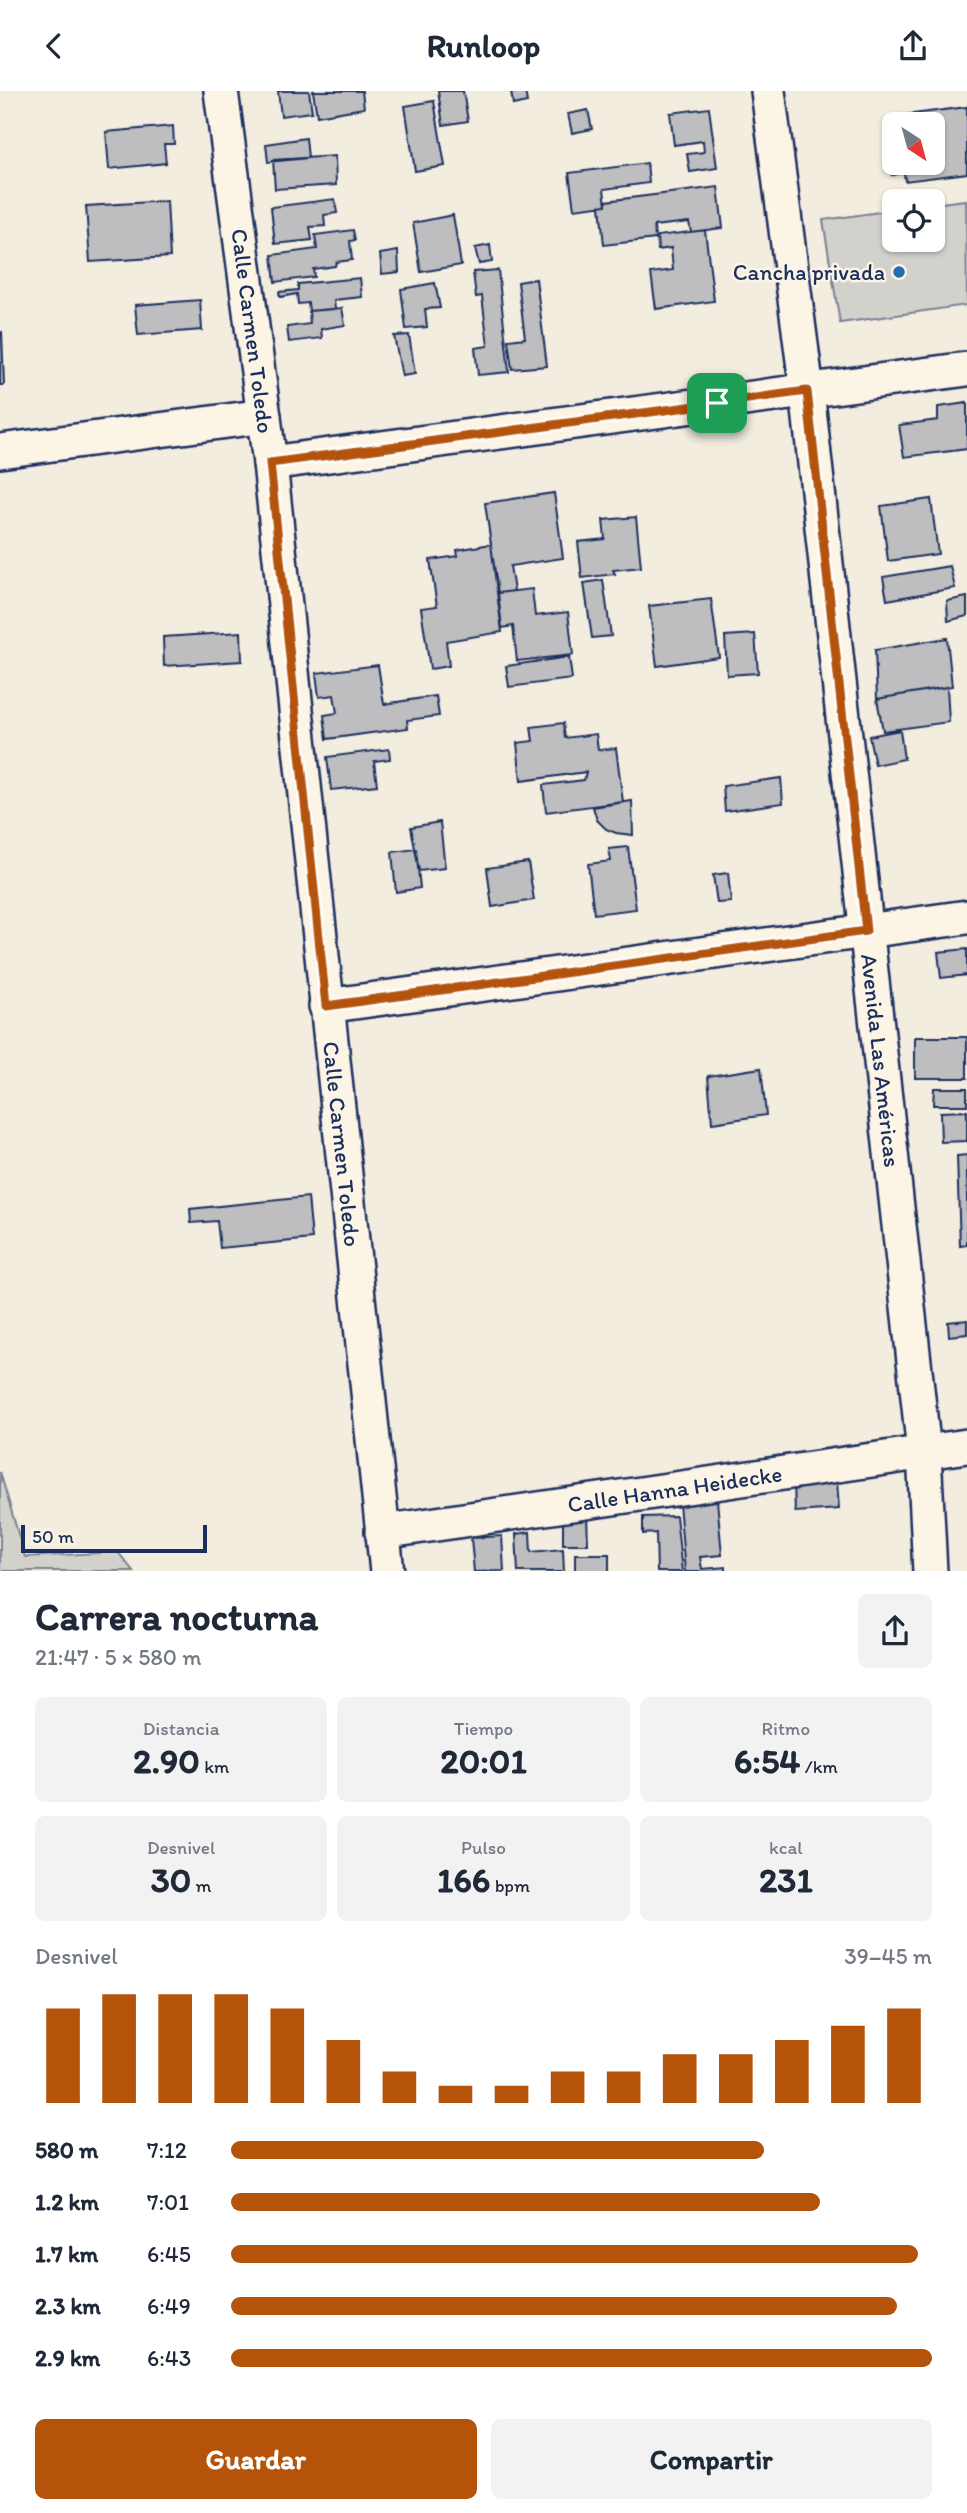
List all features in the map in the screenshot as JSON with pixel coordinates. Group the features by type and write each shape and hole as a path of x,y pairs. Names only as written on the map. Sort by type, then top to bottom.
{"street":[{"name":"Calle Carmen Toledo","path":"221,91 270,463 387,1571"},
{"name":"Avenida Las Américas","path":"768,91 807,391 924,1452 930,1571"},
{"path":"270,463 967,369"},
{"path":"0,451 264,415"},
{"path":"326,1006 967,917"},
{"name":"Calle Hanna Heidecke","path":"382,1532 967,1446"}],"shaded area":[{"name":"Cancha privada","path":"966,200 967,305 840,323 823,220 882,212 882,252 945,252 945,203"},
{"path":"0,1472 25,1557 118,1552 133,1571 0,1571"}],"building":[{"path":"278,91 309,91 312,112 281,116"},
{"path":"313,91 362,91 364,108 317,116"},
{"path":"438,91 463,91 468,121 443,125"},
{"path":"511,91 525,91 527,102 513,105"},
{"path":"434,101 445,166 415,171 405,106"},
{"path":"967,107 967,173 905,181 904,175 945,175 945,112 928,112"},
{"path":"709,108 717,168 690,172 687,154 704,152 703,141 674,145 670,113"},
{"path":"588,110 592,129 572,133 568,114"},
{"path":"173,126 174,144 164,144 166,163 109,169 106,132"},
{"path":"306,138 308,158 268,162 266,144"},
{"path":"335,156 336,185 275,189 273,160"},
{"path":"647,163 649,183 604,189 606,205 574,209 569,173"},
{"path":"718,187 723,228 691,232 689,222 654,226 655,239 604,245 600,206 606,205 606,201"},
{"path":"335,199 337,213 324,215 325,226 310,227 312,240 275,244 271,207"},
{"path":"167,201 170,257 90,262 86,206"},
{"path":"453,215 461,265 421,272 413,223"},
{"path":"353,230 355,240 350,241 352,260 313,269 314,277 275,282 272,255 317,249 315,235"},
{"path":"705,230 714,301 656,309 651,273 673,270 671,248 658,250 657,236"},
{"path":"490,245 492,262 479,264 475,248"},
{"path":"398,251 399,272 382,274 380,254"},
{"path":"498,270 509,372 478,375 475,348 488,346 482,296 476,297 473,272"},
{"path":"360,278 362,297 334,300 335,309 309,311 308,303 298,304 297,294 280,297 279,292 298,290 298,284"},
{"path":"536,279 547,366 512,369 508,340 525,338 518,282"},
{"path":"435,283 440,308 425,309 427,327 406,329 401,289"},
{"path":"200,300 202,330 138,335 135,305"},
{"path":"342,308 345,325 321,329 322,338 289,342 287,327 310,324 309,311"},
{"path":"2,332 4,385 0,385 0,333"},
{"path":"409,335 415,374 402,376 394,336"},
{"path":"967,403 967,449 904,457 899,425 938,420 938,407"},
{"path":"554,493 563,558 510,566 514,591 498,593 485,503"},
{"path":"931,499 938,554 888,561 881,506"},
{"path":"636,517 641,567 613,570 615,574 582,578 578,542 605,539 603,520"},
{"path":"491,544 502,632 446,641 449,666 430,669 421,608 437,606 430,560 458,556 457,550"},
{"path":"950,566 955,588 887,600 883,577"},
{"path":"603,580 611,636 592,638 584,583"},
{"path":"532,589 535,616 568,612 573,655 517,661 513,626 502,628 498,593"},
{"path":"967,597 967,616 948,621 947,601"},
{"path":"711,599 719,657 657,666 649,606"},
{"path":"241,632 242,661 164,666 163,637"},
{"path":"755,634 758,673 727,675 725,636"},
{"path":"947,638 952,686 877,699 875,650"},
{"path":"569,657 572,679 509,687 506,666"},
{"path":"378,665 384,704 436,696 439,716 407,720 408,728 327,739 324,715 337,713 334,695 319,697 316,673"},
{"path":"947,687 949,722 883,731 877,699"},
{"path":"563,723 565,738 596,734 598,750 616,748 623,802 546,812 543,785 584,780 586,772 521,781 517,743 533,741 531,727"},
{"path":"900,730 904,759 875,765 869,736"},
{"path":"389,749 390,759 374,761 377,785 331,790 327,757"},
{"path":"781,778 783,803 725,811 723,786"},
{"path":"632,801 633,835 606,829 597,820 593,807"},
{"path":"440,822 445,868 419,871 411,827"},
{"path":"628,847 636,909 594,914 588,864 611,861 609,849"},
{"path":"416,849 420,888 396,892 392,852"},
{"path":"528,862 534,900 492,907 487,868"},
{"path":"728,873 731,902 717,903 713,875"},
{"path":"967,949 967,975 941,978 938,952"},
{"path":"915,1037 967,1037 967,1078 915,1078"},
{"path":"761,1068 766,1115 712,1123 708,1076"},
{"path":"934,1088 967,1088 967,1105 933,1105"},
{"path":"967,1111 967,1141 941,1142 940,1112"},
{"path":"967,1155 967,1245 960,1246 957,1156"},
{"path":"308,1197 312,1239 220,1248 217,1221 191,1223 190,1209"},
{"path":"967,1320 967,1334 949,1336 948,1322"},
{"path":"837,1481 839,1509 795,1512 794,1483"},
{"path":"717,1500 722,1555 700,1557 702,1569 726,1567 726,1571 685,1571 679,1503"},
{"path":"563,1516 587,1516 588,1544 563,1544"},
{"path":"676,1516 682,1571 657,1571 656,1533 643,1534 643,1517"},
{"path":"530,1532 531,1552 563,1549 564,1571 518,1571 516,1534"},
{"path":"502,1536 504,1571 474,1571 471,1538"},
{"path":"575,1554 609,1554 609,1571 575,1571"}],"place":[{"name":"Cancha privada","path":"899,272"}],"route":[{"path":"807,391 866,931 326,1006 270,463 717,403 807,391"}]}
